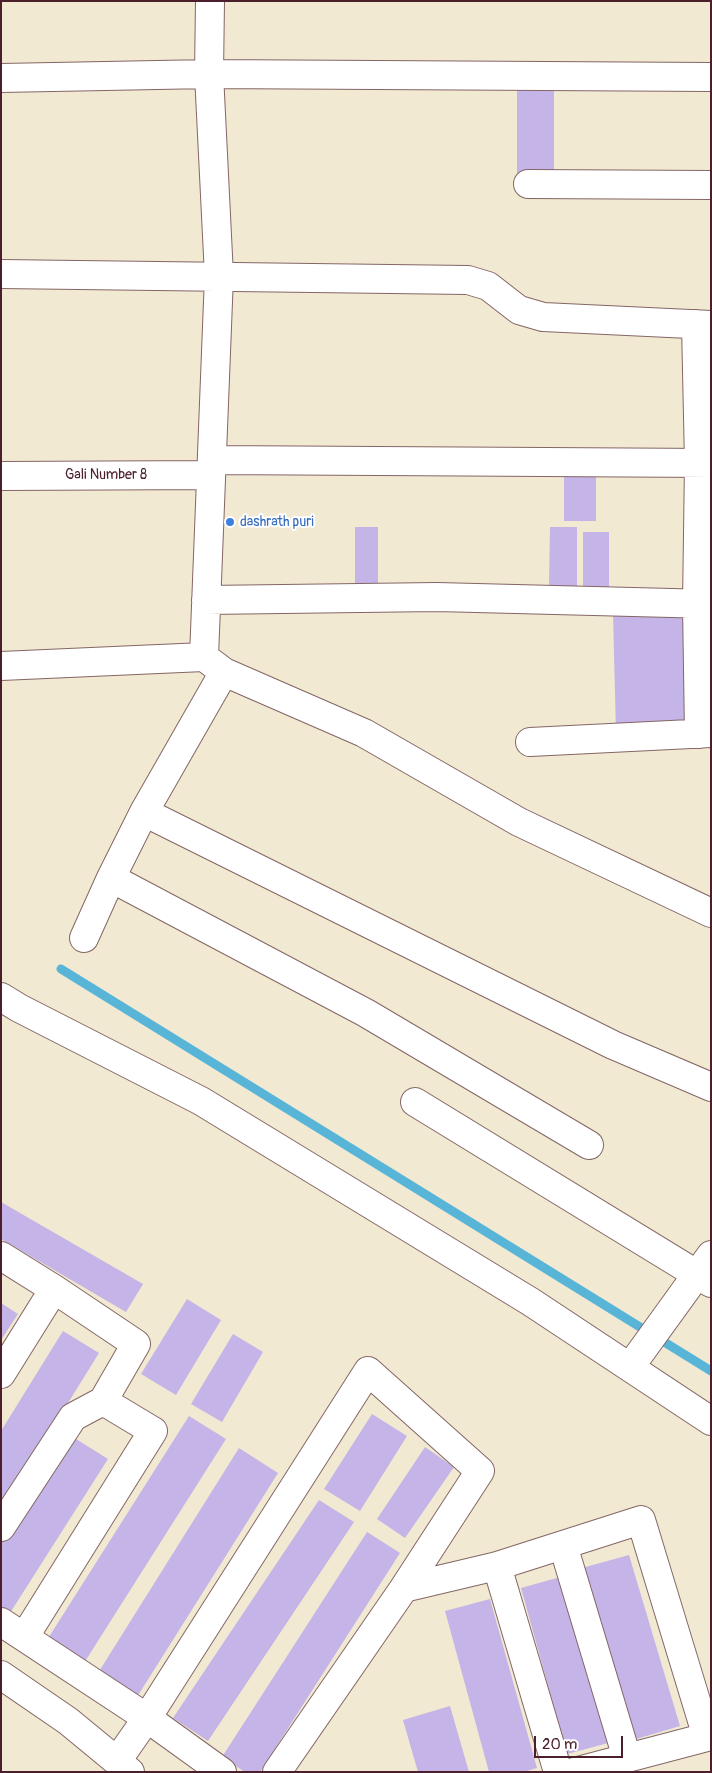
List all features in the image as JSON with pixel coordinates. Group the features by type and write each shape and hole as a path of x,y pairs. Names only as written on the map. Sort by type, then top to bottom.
{"street":[{"path":"84,938 214,664 206,600 219,276 209,74 210,1"},
{"path":"1,78 209,74 711,77"},
{"path":"528,184 711,185"},
{"path":"1,274 468,280 488,286 519,310 543,317 703,324 705,734 530,742"},
{"name":"Gali Number 8","path":"1,476 211,467 705,463"},
{"path":"206,600 437,597 704,604"},
{"path":"1,666 214,664 364,733 519,822 711,913"},
{"path":"144,812 613,1045 711,1087"},
{"path":"111,878 366,1013 589,1145"},
{"path":"1,997 201,1102 530,1302 636,1359 711,1421"},
{"path":"415,1102 706,1271 665,1319 636,1359"},
{"path":"1,1256 136,1344 103,1401 73,1417 1,1527"},
{"path":"1,1374 54,1289"},
{"path":"1,1676 68,1721 123,1767 147,1718 368,1371 480,1470 404,1588 277,1772"},
{"path":"25,1636 153,1431 103,1401"},
{"path":"404,1588 498,1566 641,1520 707,1737 574,1772"},
{"path":"563,1545 627,1758"},
{"path":"498,1566 558,1772"},
{"path":"1,1622 147,1718 222,1772"}],"building":[{"path":"517,87 554,87 554,176 517,175"},
{"path":"564,467 596,467 596,521 564,521"},
{"path":"355,527 378,527 378,589 355,589"},
{"path":"550,527 577,527 577,587 549,587"},
{"path":"583,532 609,532 609,588 583,588"},
{"path":"690,611 693,731 616,733 613,613"},
{"path":"1,1202 143,1284 126,1312 1,1239"},
{"path":"187,1299 221,1320 176,1395 141,1374"},
{"path":"1,1303 18,1314 1,1340"},
{"path":"63,1331 99,1353 1,1511 1,1431"},
{"path":"233,1334 263,1352 222,1422 191,1404"},
{"path":"372,1414 407,1436 360,1511 324,1489"},
{"path":"189,1416 226,1439 84,1663 47,1640"},
{"path":"68,1434 108,1459 10,1613 1,1608 1,1539"},
{"path":"425,1447 454,1467 405,1538 377,1519"},
{"path":"239,1448 278,1473 137,1697 98,1673"},
{"path":"319,1500 354,1522 208,1741 173,1718"},
{"path":"367,1532 400,1553 260,1772 245,1772 222,1757"},
{"path":"629,1555 680,1726 633,1740 582,1568"},
{"path":"564,1576 612,1742 567,1754 521,1588"},
{"path":"490,1599 537,1768 523,1772 489,1772 445,1611"},
{"path":"450,1706 469,1772 418,1772 403,1720"}],"waterway":[{"path":"61,969 711,1371"}],"place":[{"name":"dashrath puri","path":"230,522"}]}
